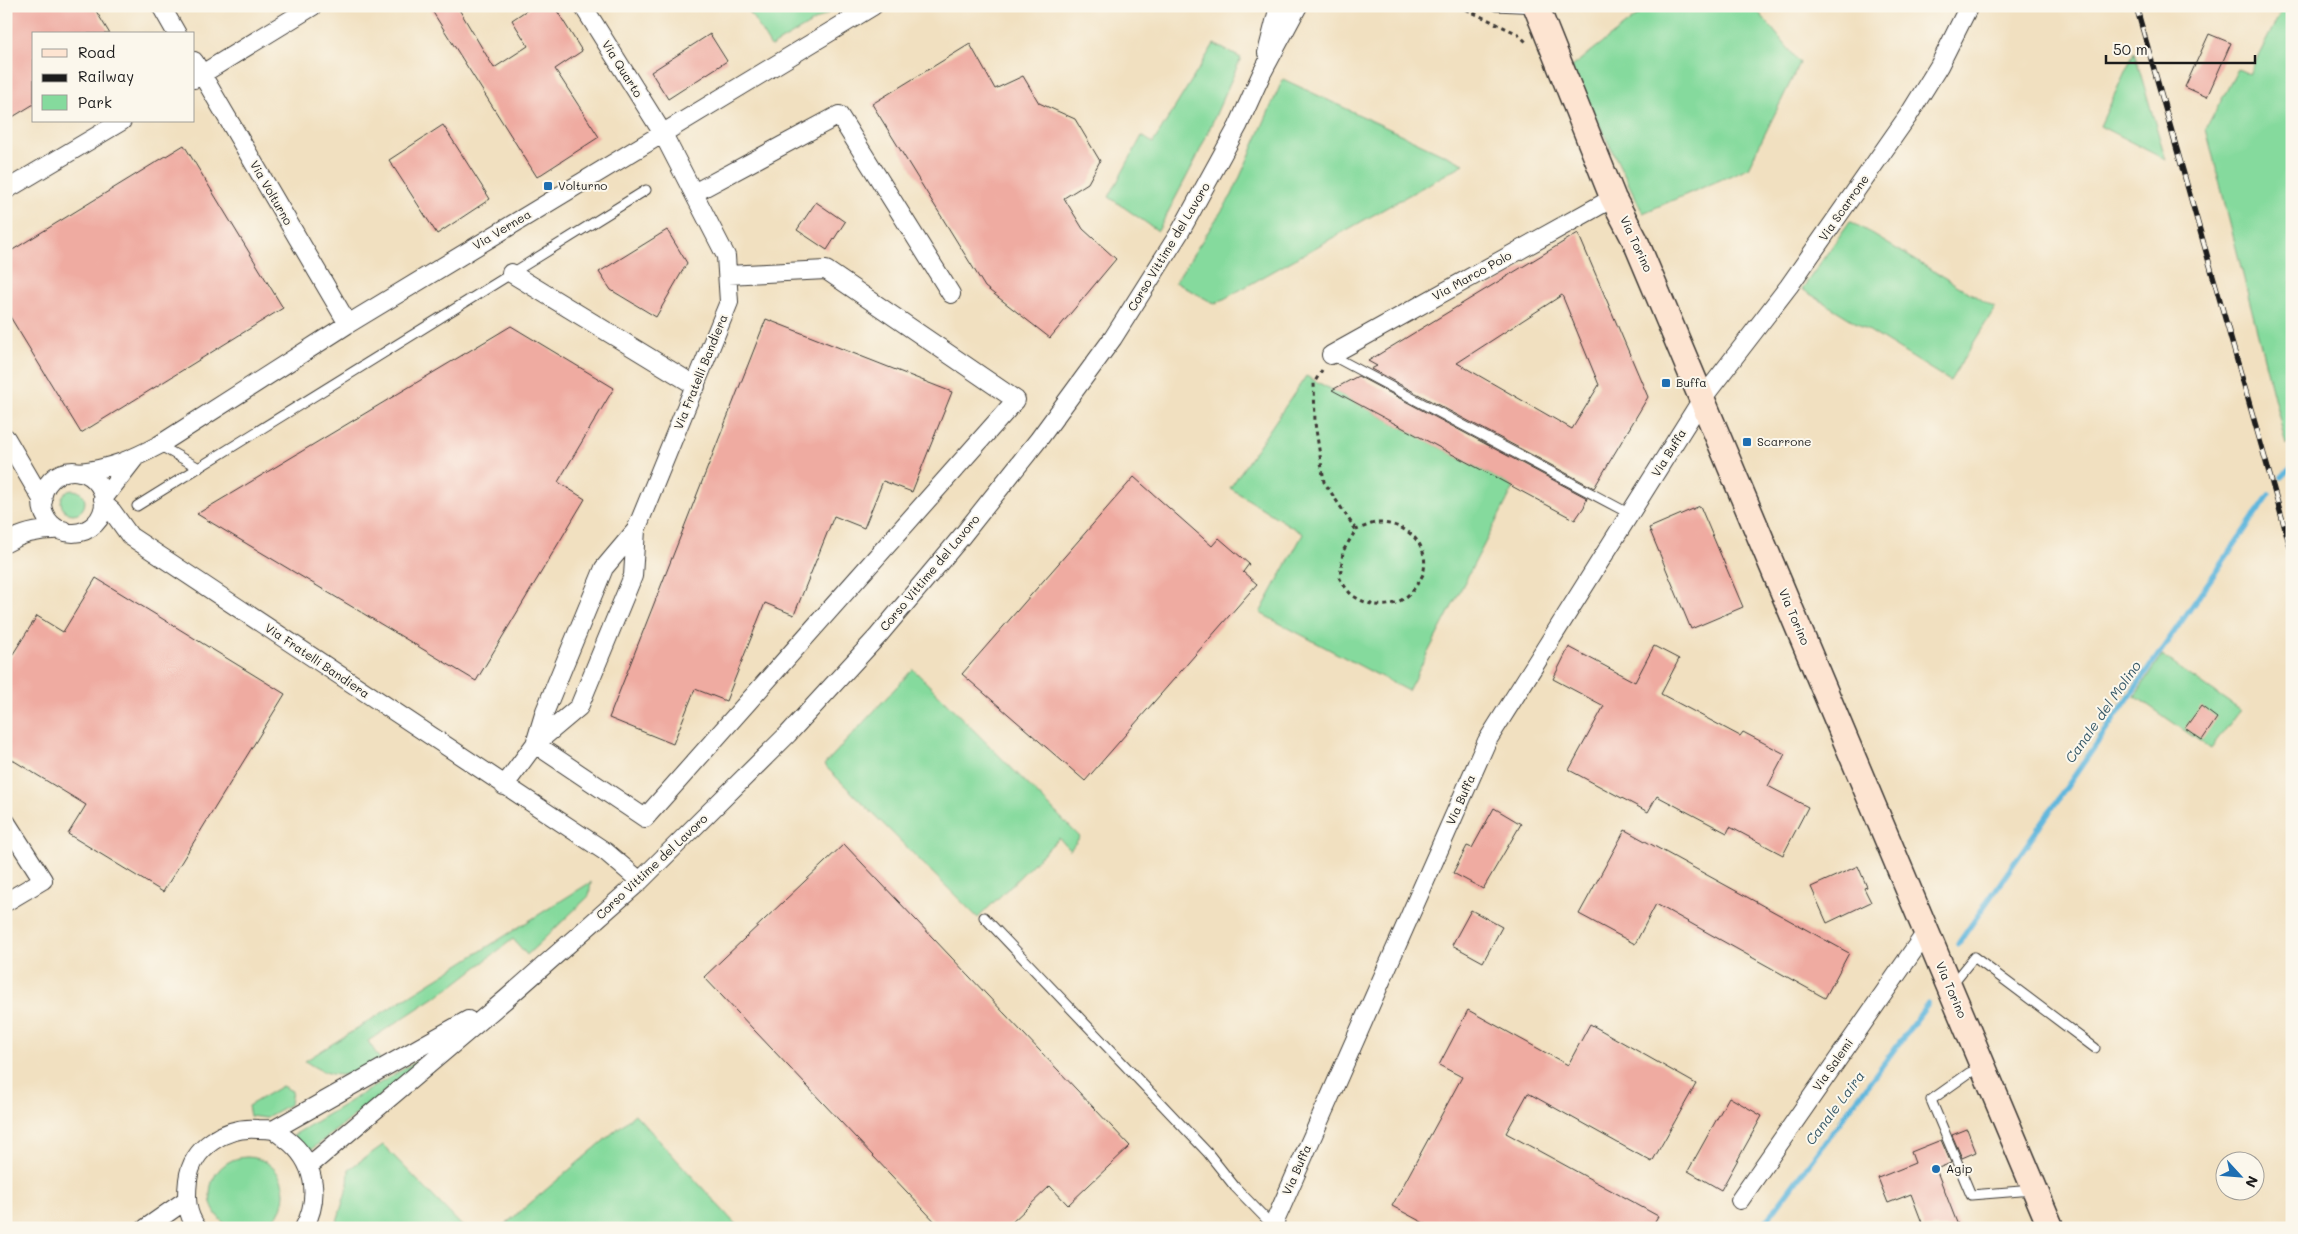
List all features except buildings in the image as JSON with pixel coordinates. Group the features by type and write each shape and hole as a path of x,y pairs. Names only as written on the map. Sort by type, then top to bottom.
{"main road":[{"name":"Via Torino","path":"1536,7 1613,198 1635,240 2051,1228"}],"street":[{"path":"161,6 176,32"},
{"path":"196,72 313,6"},
{"name":"Via Quarto","path":"583,6 662,132"},
{"name":"Via Vernea","path":"135,458 159,445 348,324 662,132 873,6"},
{"path":"1262,73 1279,6"},
{"path":"1262,73 1298,6"},
{"name":"Via Scarrone","path":"1702,399 1789,286 1908,116 1938,66 1968,6"},
{"name":"Via Volturno","path":"196,72 348,324"},
{"name":"Corso Vittime del Lavoro","path":"309,1166 506,999 640,881 788,734 878,636 962,536 1039,439 1113,338 1180,232 1238,126 1262,73"},
{"path":"694,193 839,115 951,294"},
{"path":"6,190 120,122"},
{"name":"Via Fratelli Bandiera","path":"535,744 545,711 604,568 636,530 729,302 726,256 662,132"},
{"name":"Via Marco Polo","path":"1332,355 1613,198"},
{"path":"535,744 644,818 1016,400 826,270 728,275"},
{"path":"512,273 696,386"},
{"name":"Via Buffa","path":"1272,1227 1487,741 1702,399"},
{"path":"6,438 42,502 45,514 50,522 63,530"},
{"path":"12,540 42,502 47,484 54,477 63,472 98,470 135,458"},
{"path":"12,540 38,531 63,530 78,532 88,529 96,523 104,501 135,458"},
{"path":"20,461 54,477"},
{"path":"79,472 92,477 98,484 104,501 130,536"},
{"path":"88,529 130,536"},
{"name":"Via Fratelli Bandiera","path":"504,786 535,744 579,707 633,576 636,530"},
{"name":"Via Fratelli Bandiera","path":"130,536 606,852 640,881"},
{"path":"6,822 43,880 6,902"},
{"name":"Via Salemi","path":"1740,1200 1927,931"},
{"name":"Corso Vittime del Lavoro","path":"273,1130 506,999"},
{"path":"197,1228 192,1221 186,1200 189,1171 198,1154 215,1139 225,1133 247,1128 273,1130 296,1147 309,1166 314,1184 313,1206 304,1228"},
{"path":"146,1228 186,1200"}],"lane":[{"path":"1496,6 1536,7"},
{"path":"137,506 646,190"},
{"path":"1332,355 1630,514"},
{"path":"159,445 199,468"},
{"path":"984,917 1208,1153 1272,1227"},
{"path":"1950,986 1974,957 2095,1048"},
{"path":"1984,1067 1969,1072 1931,1100 1971,1194 2036,1190"}],"path":[{"path":"1459,6 1518,34 1526,42 1530,52"},
{"path":"1332,355 1314,384 1316,423 1324,482 1356,530"},
{"path":"1376,522 1394,525 1411,532 1422,550 1424,571 1414,590 1399,603 1374,606 1353,596 1340,579 1343,551 1356,530 1376,522"}],"green space":[{"path":"746,6 840,6 771,47"},
{"path":"1650,6 1754,6 1800,63 1748,168 1643,213 1571,67"},
{"path":"2284,6 2292,6 2292,439 2286,445 2206,129 2238,69 2249,74"},
{"path":"1214,44 1241,58 1196,159 1158,231 1109,197 1142,136 1153,143"},
{"path":"2134,52 2166,160 2100,126"},
{"path":"1283,79 1464,164 1215,304 1175,282 1232,195"},
{"path":"1850,221 1995,308 1950,381 1802,289"},
{"path":"1306,376 1514,487 1408,691 1260,613 1303,534 1230,488"},
{"path":"73,490 82,493 85,502 82,511 73,514 64,511 61,502 64,493"},
{"path":"2162,656 2240,710 2211,749 2135,696"},
{"path":"913,669 1080,837 1070,850 1059,838 978,918 824,765"},
{"path":"591,882 589,896 527,955 513,939 455,984 368,1041 381,1061 351,1073 335,1075 316,1068 305,1061"},
{"path":"448,1042 308,1152 292,1136"},
{"path":"282,1086 292,1091 290,1104 265,1118 250,1116 248,1106"},
{"path":"635,1114 739,1228 501,1228"},
{"path":"383,1145 464,1228 335,1228 348,1185 349,1169"},
{"path":"247,1157 261,1160 273,1168 281,1180 284,1194 281,1208 273,1220 261,1228 247,1231 233,1228 221,1220 213,1208 210,1194 213,1180 221,1168 233,1160"}],"waterway":[{"name":"Canale del Molino","path":"2282,477 2292,467"},
{"name":"Canale del Molino","path":"1958,944 2269,495"},
{"name":"Canale Laira","path":"1761,1228 1928,1004"}],"railway":[{"path":"2136,6 2292,553"}],"place":[{"name":"Volturno","path":"548,186"},
{"name":"Buffa","path":"1666,383"},
{"name":"Scarrone","path":"1747,442"},
{"name":"Agip","path":"1936,1169"}]}
